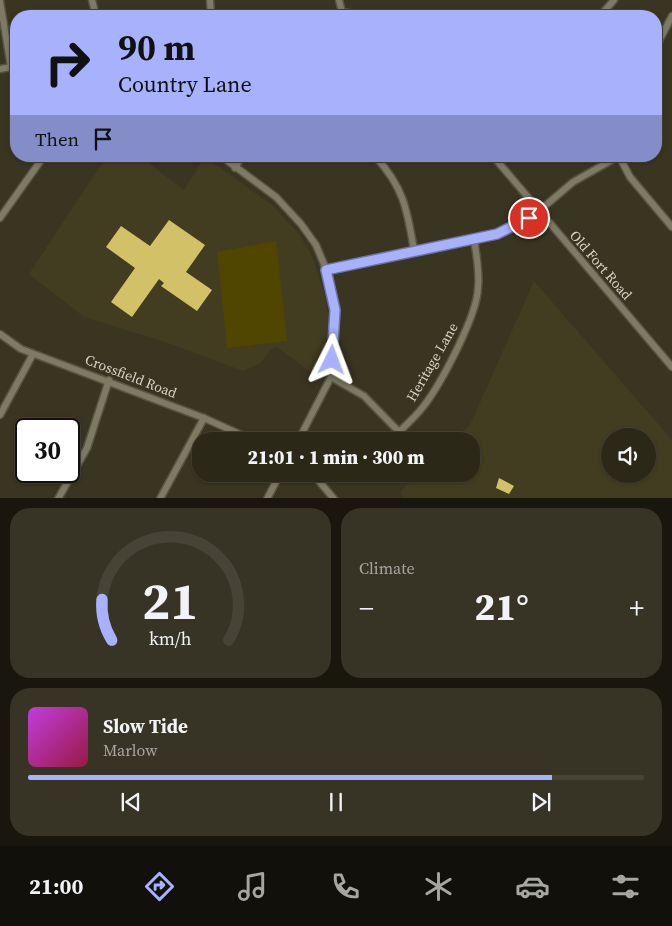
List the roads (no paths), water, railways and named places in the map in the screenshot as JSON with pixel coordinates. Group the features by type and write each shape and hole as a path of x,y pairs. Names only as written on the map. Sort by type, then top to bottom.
{"street":[{"path":"605,10 614,0"},
{"path":"0,1 10,62"},
{"path":"662,35 672,16"},
{"path":"0,218 40,162"},
{"path":"228,162 276,197 302,224 316,244 326,270 335,310 331,377 303,432"},
{"path":"235,168 238,162"},
{"path":"380,162 398,186 406,205 414,250"},
{"name":"Old Fort Road","path":"498,162 672,367"},
{"path":"326,270 497,234 518,225 539,212 573,182 608,162"},
{"path":"622,162 630,177 672,227"},
{"name":"Heritage Lane","path":"399,432 424,406 461,342 470,319 478,290 478,265 474,238"},
{"name":"Crossfield Road","path":"0,334 21,349 109,380 235,432"},
{"path":"0,415 33,354"},
{"path":"331,377 364,396 399,432"},
{"path":"58,498 87,448 109,380"},
{"path":"160,498 204,418"},
{"path":"267,498 276,482"},
{"path":"320,482 334,498"}]}
